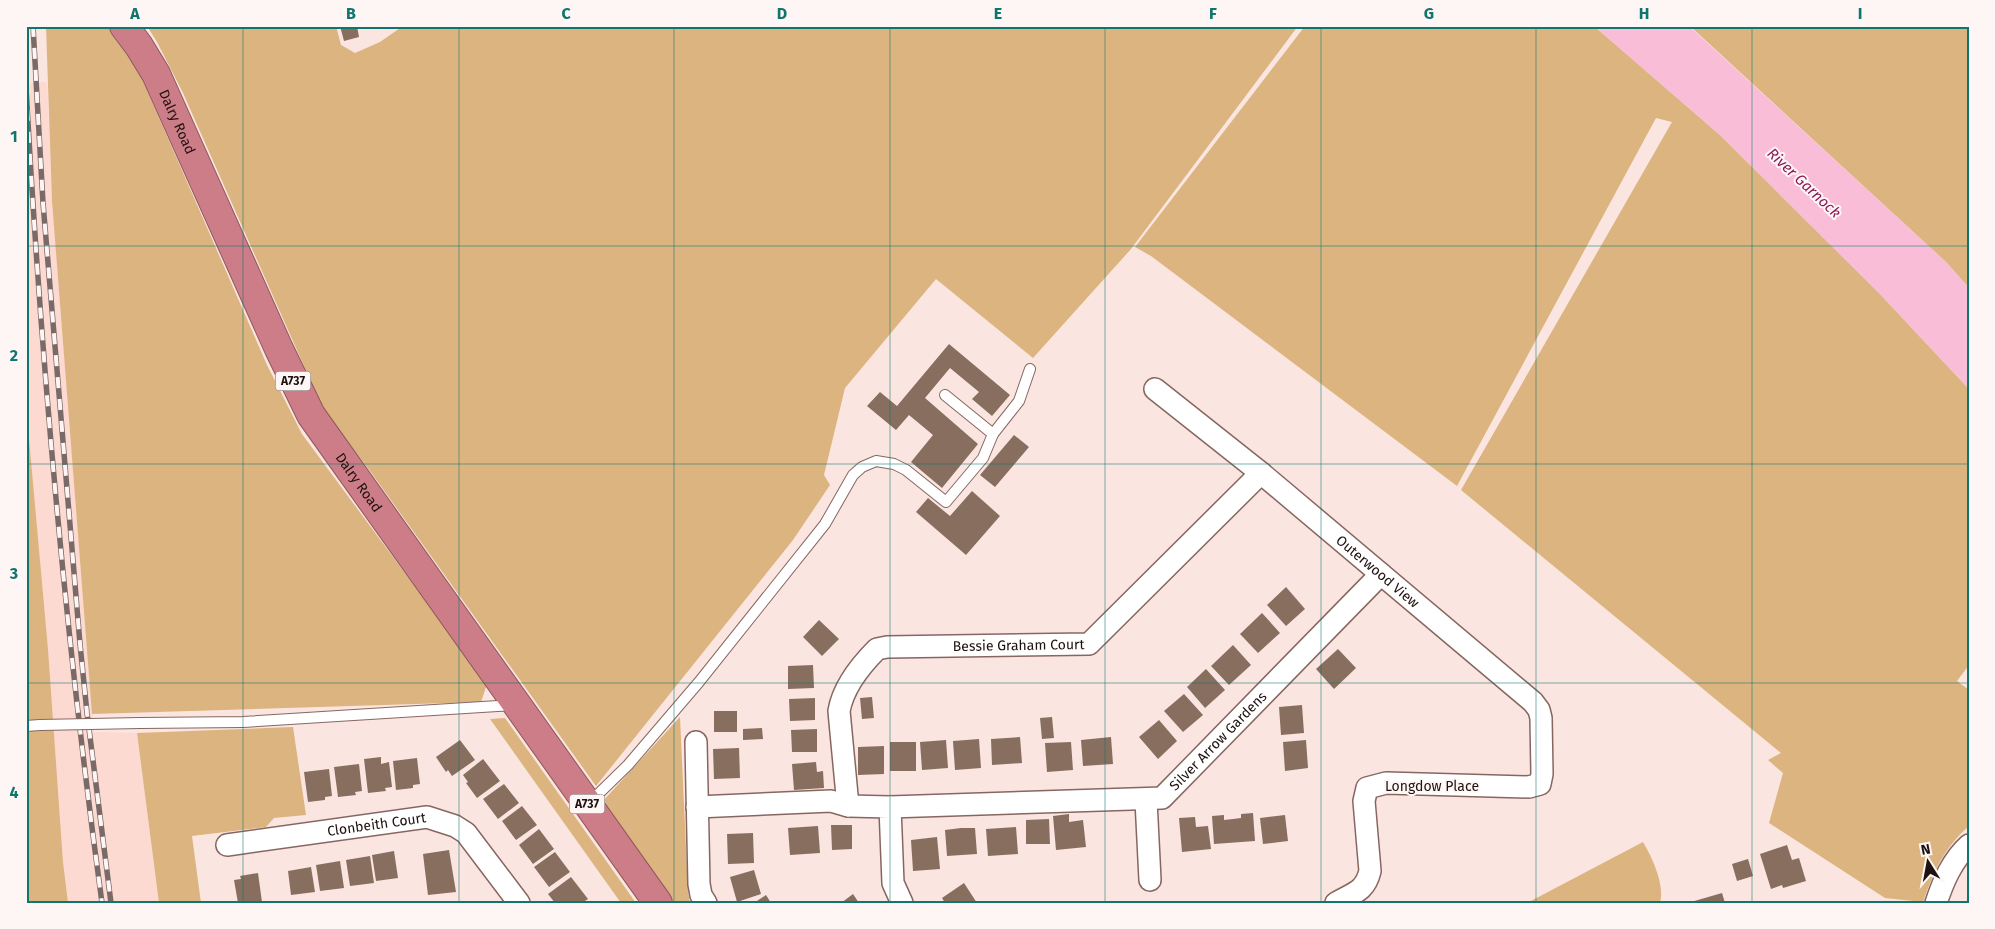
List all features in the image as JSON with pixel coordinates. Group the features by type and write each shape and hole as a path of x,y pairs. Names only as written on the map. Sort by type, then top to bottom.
{"highway":[{"name":"Dalry Road","path":"127,27 156,74 279,350 311,415 658,903"}],"street":[{"name":"Outerwood View","path":"1156,389 1261,473 1533,702 1539,710 1541,718 1542,774 1540,784"},
{"name":"Bessie Graham Court","path":"848,806 838,711 840,700 847,687 877,649 887,647 1089,644 1261,473"},
{"name":"Silver Arrow Gardens","path":"697,808 831,801 848,806 890,807 1162,798 1381,574"},
{"path":"696,742 699,884 701,895 706,903"},
{"name":"Longdow Place","path":"1336,903 1359,890 1367,883 1370,871 1364,801 1367,788 1386,783 1529,787 1540,784"},
{"path":"1146,800 1150,880"},
{"path":"890,807 893,883 902,903"},
{"name":"Clonbeith Court","path":"228,845 427,817 455,826 466,833 519,903"},
{"path":"1936,903 1943,882 1962,851 1969,845"}],"lane":[{"path":"587,804 628,765 699,682 825,524 854,475 868,463 884,460 906,470 946,502 983,458 993,434 1019,401 1030,369"},
{"path":"945,395 993,434"},
{"path":"26,726 243,722 516,705"}],"shaded area":[{"path":"46,26 108,26 136,65 267,365 302,434 487,684 481,702 92,714 52,201"},
{"path":"147,26 336,26 341,45 355,53 380,42 403,26 1298,26 1131,249 1033,358 936,279 845,388 824,475 830,485 793,540 596,786 370,471 324,411 183,93"},
{"path":"1305,26 1594,26 1720,135 1879,293 1969,389 1969,665 1957,681 1969,690 1969,826 1952,843 1940,861 1923,902 1885,898 1769,823 1783,773 1768,760 1781,753 1461,490 1672,122 1656,118 1457,486 1151,256 1135,247"},
{"path":"1690,26 1969,26 1969,288 1947,263"},
{"path":"47,82 52,201 94,732 137,733 159,903 68,903 63,862 48,649 26,405 26,84"},
{"path":"26,405 48,649 63,862 68,903 26,903"},
{"path":"680,717 690,903 673,903 602,802"},
{"path":"505,718 636,903 621,903 490,719"},
{"path":"293,727 306,815 274,818 266,827 192,836 201,903 159,903 137,733"},
{"path":"1643,842 1654,863 1659,880 1661,888 1660,903 1527,903"}],"water":[{"name":"River Garnock","path":"1594,26 1689,26 1947,263 1969,288 1969,389 1879,293 1720,135"}],"building":[{"path":"340,26 357,26 359,37 344,41"},
{"path":"949,344 1010,395 992,416 972,399 979,392 950,368 925,398 978,444 942,488 911,462 933,435 909,415 896,430 867,406 880,392 897,406"},
{"path":"1014,435 1029,447 995,487 980,475"},
{"path":"972,491 1000,516 966,555 916,512 928,498 950,516"},
{"path":"1286,587 1305,609 1286,626 1267,605"},
{"path":"1262,613 1280,633 1258,653 1240,634"},
{"path":"819,620 839,639 822,656 803,637"},
{"path":"1233,645 1251,665 1229,685 1211,666"},
{"path":"1338,649 1356,668 1334,689 1316,669"},
{"path":"813,665 814,688 788,689 788,666"},
{"path":"1206,669 1225,690 1205,708 1187,687"},
{"path":"1184,694 1203,715 1183,732 1164,711"},
{"path":"872,697 874,718 862,719 860,698"},
{"path":"815,698 815,720 790,721 789,699"},
{"path":"1302,705 1304,733 1281,735 1279,707"},
{"path":"714,711 737,711 737,732 714,732"},
{"path":"1052,717 1054,738 1042,739 1040,718"},
{"path":"1159,720 1177,741 1158,759 1139,737"},
{"path":"762,728 763,739 743,740 743,729"},
{"path":"817,729 817,752 792,752 791,730"},
{"path":"1020,737 1022,763 992,765 991,739"},
{"path":"1111,737 1113,764 1083,766 1081,740"},
{"path":"979,739 981,768 955,770 953,741"},
{"path":"460,740 475,760 452,776 448,770 446,772 436,757"},
{"path":"946,740 948,768 922,770 920,742"},
{"path":"1306,740 1308,768 1285,771 1283,742"},
{"path":"890,742 916,742 916,771 890,771"},
{"path":"1071,742 1073,770 1047,772 1045,743"},
{"path":"884,746 884,774 858,775 858,747"},
{"path":"739,748 740,778 714,779 713,749"},
{"path":"381,757 381,764 389,762 392,787 385,788 386,791 368,793 364,759"},
{"path":"417,758 420,784 413,785 413,788 396,790 393,761"},
{"path":"483,759 500,781 477,798 466,783 468,782 463,775"},
{"path":"816,762 817,772 823,771 824,788 794,790 792,764"},
{"path":"359,764 362,791 355,792 356,795 338,797 334,767"},
{"path":"329,769 332,796 325,797 325,800 308,802 304,772"},
{"path":"504,784 519,803 498,819 483,799"},
{"path":"522,806 537,825 516,840 502,821"},
{"path":"1253,813 1255,841 1214,844 1212,816 1224,815 1224,820 1241,818 1241,814"},
{"path":"1069,814 1069,822 1083,820 1086,847 1056,850 1053,816"},
{"path":"1285,815 1288,841 1263,844 1260,818"},
{"path":"1195,817 1196,827 1208,826 1211,849 1182,852 1179,818"},
{"path":"1049,819 1050,844 1026,844 1026,820"},
{"path":"831,825 852,825 852,849 832,850"},
{"path":"818,826 820,853 790,855 788,828"},
{"path":"1016,827 1018,854 988,856 986,829"},
{"path":"975,828 977,854 947,856 945,830"},
{"path":"539,829 554,849 533,864 519,845"},
{"path":"753,833 754,863 728,864 727,834"},
{"path":"937,837 940,869 913,871 911,840"},
{"path":"1787,845 1792,860 1799,858 1806,881 1783,888 1782,885 1771,889 1760,854"},
{"path":"449,850 456,892 428,895 423,854"},
{"path":"394,851 398,878 376,881 372,855"},
{"path":"555,852 570,872 549,887 534,867"},
{"path":"370,856 374,883 350,886 346,860"},
{"path":"1748,859 1753,876 1737,881 1732,864"},
{"path":"340,861 344,888 320,891 316,865"},
{"path":"311,867 315,892 291,895 288,871"},
{"path":"754,870 761,894 737,902 730,877"},
{"path":"258,873 262,902 238,903 234,880 241,879 240,876"},
{"path":"571,877 588,899 582,903 555,903 548,894"},
{"path":"964,883 977,903 945,903 942,898"},
{"path":"1722,893 1725,903 1691,903 1691,902"},
{"path":"853,894 859,903 841,903"},
{"path":"766,895 771,903 754,903"}],"railway":[{"path":"33,26 43,203 80,644 111,903"},
{"path":"26,88 39,292 56,496 77,700 102,903"}]}
